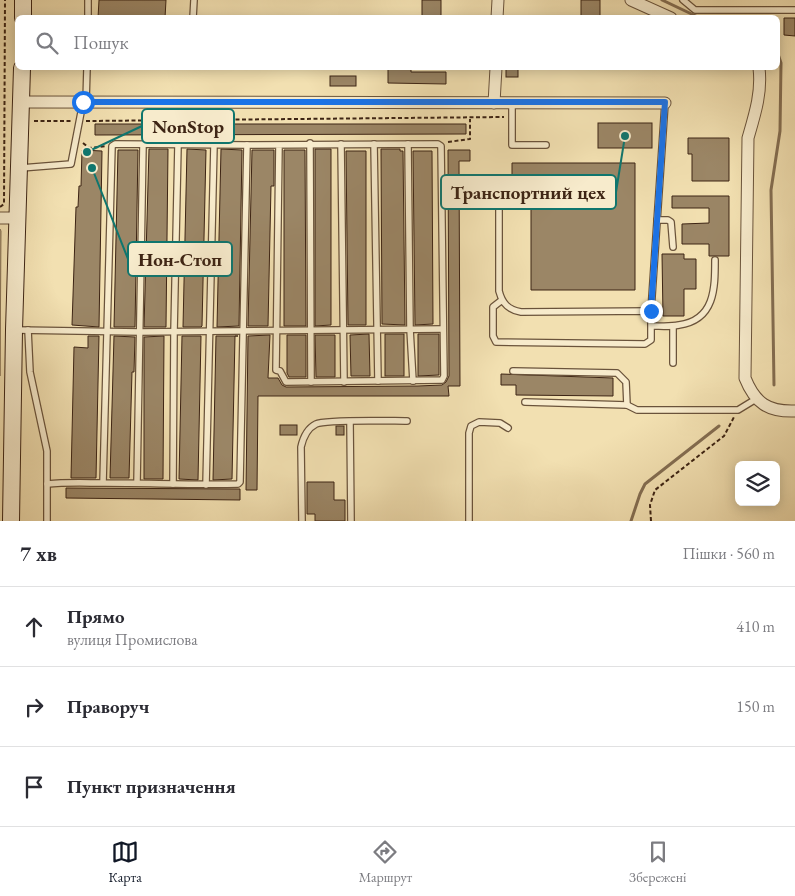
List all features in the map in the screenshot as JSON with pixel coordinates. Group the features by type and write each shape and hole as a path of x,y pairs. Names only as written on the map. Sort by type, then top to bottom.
{"main road":[{"path":"23,0 23,15"},
{"path":"11,521 21,330 18,218 22,70"}],"street":[{"path":"498,0 498,15"},
{"path":"631,0 664,15"},
{"path":"494,103 496,70"},
{"path":"758,70 759,92 755,116 748,138 745,378 756,400 770,408 795,411"},
{"path":"22,102 665,102"},
{"path":"0,218 18,218"}],"lane":[{"path":"88,0 88,15"},
{"path":"193,15 194,0"},
{"path":"683,0 695,10 795,10"},
{"path":"20,168 71,164 84,102 87,70"},
{"path":"502,300 493,307 493,336 496,342 645,344 651,340 651,311 665,102"},
{"path":"512,103 512,145 546,145"},
{"path":"310,144 311,382"},
{"path":"341,144 344,382"},
{"path":"374,144 378,381"},
{"path":"408,144 410,329 413,381"},
{"path":"103,483 111,148 113,145 438,144 442,148 443,379 439,381 286,382 280,371 276,370 279,145"},
{"path":"137,483 143,145"},
{"path":"173,484 178,145"},
{"path":"206,485 214,145"},
{"path":"47,484 69,482 206,485 238,484 241,480 242,331 248,145"},
{"path":"498,204 500,291 502,300 508,308 521,312 651,311"},
{"path":"657,220 668,220 671,222 673,247"},
{"path":"652,326 673,326 692,321 707,308 715,290 715,260"},
{"path":"673,326 673,363"},
{"path":"47,521 47,451 21,330 174,332 444,329"},
{"path":"513,371 617,373 626,382 627,405"},
{"path":"525,402 627,405 637,410 738,410 756,400"},
{"path":"302,521 301,447 303,439 310,429 319,423 407,421"},
{"path":"350,422 351,521"},
{"path":"469,521 469,433 471,426 479,422 500,423 508,428"}],"path":[{"path":"0,207 4,204 6,0"},
{"path":"4,121 512,117"},
{"path":"438,144 470,139 470,118"},
{"path":"81,140 89,148 113,145"},
{"path":"651,521 650,505 656,490 724,436 738,410"}],"shaded area":[{"path":"0,229 1,231 0,376"}],"building":[{"path":"99,0 166,0 165,15 98,15"},
{"path":"422,0 441,0 441,15 422,15"},
{"path":"581,0 600,0 600,15 581,15"},
{"path":"784,18 795,18 795,36 784,35"},
{"path":"388,70 446,72 446,84 388,83"},
{"path":"506,70 518,70 518,77 506,77"},
{"path":"330,76 356,76 356,86 330,86"},
{"path":"598,123 652,123 652,148 598,148"},
{"path":"95,124 466,124 466,134 95,135"},
{"path":"688,138 729,138 729,181 692,181 692,154 688,154"},
{"path":"149,149 168,149 166,327 144,327"},
{"path":"187,149 206,150 201,327 183,327"},
{"path":"221,149 242,150 239,326 217,327"},
{"path":"315,149 331,149 331,325 315,326"},
{"path":"381,149 400,149 400,151 403,151 405,325 382,324"},
{"path":"82,150 102,151 99,327 72,325 76,207 78,207 79,186 81,186"},
{"path":"118,150 138,150 135,327 114,327"},
{"path":"252,150 274,150 274,186 271,186 268,326 248,326"},
{"path":"284,150 305,150 306,326 284,326"},
{"path":"448,150 470,150 470,161 459,161 460,386 448,386 449,396 258,396 257,490 246,490 248,336 270,335 268,378 278,378 282,385 286,387 418,386 442,385 446,382 449,376"},
{"path":"346,151 366,151 366,325 348,325"},
{"path":"413,151 432,151 433,324 415,325"},
{"path":"512,163 635,163 635,290 531,290 531,201 512,201"},
{"path":"672,196 729,196 729,256 709,256 709,244 682,244 682,224 709,223 709,208 672,208"},
{"path":"662,254 684,254 684,259 696,259 696,289 684,289 684,316 663,316"},
{"path":"369,334 370,376 351,376 350,335"},
{"path":"385,334 404,334 404,376 385,376"},
{"path":"418,334 439,334 439,375 418,376"},
{"path":"287,335 306,335 306,377 289,377 287,373"},
{"path":"315,335 335,335 335,377 316,377"},
{"path":"88,336 99,336 96,478 71,478 74,347 88,348"},
{"path":"114,336 135,337 134,372 132,372 129,478 110,478"},
{"path":"164,336 163,479 144,479 144,337"},
{"path":"182,336 201,336 198,480 179,479"},
{"path":"216,336 235,336 232,479 213,480"},
{"path":"501,374 613,378 613,396 516,395 516,385 501,385"},
{"path":"280,425 297,425 297,435 280,435"},
{"path":"336,426 344,426 344,435 336,435"},
{"path":"307,482 334,482 334,500 345,500 345,521 315,521 315,514 307,514"},
{"path":"66,488 240,489 240,500 66,498"}],"waterway":[{"path":"662,0 694,15"},
{"path":"774,385 771,190 780,131 780,60"},
{"path":"631,521 645,484 719,426"}],"place":[{"name":"Транспортний цех","path":"625,136"},
{"name":"NonStop","path":"87,152"},
{"name":"Нон-Стоп","path":"92,168"}],"route":[{"path":"83,102 665,102 651,311"}]}
